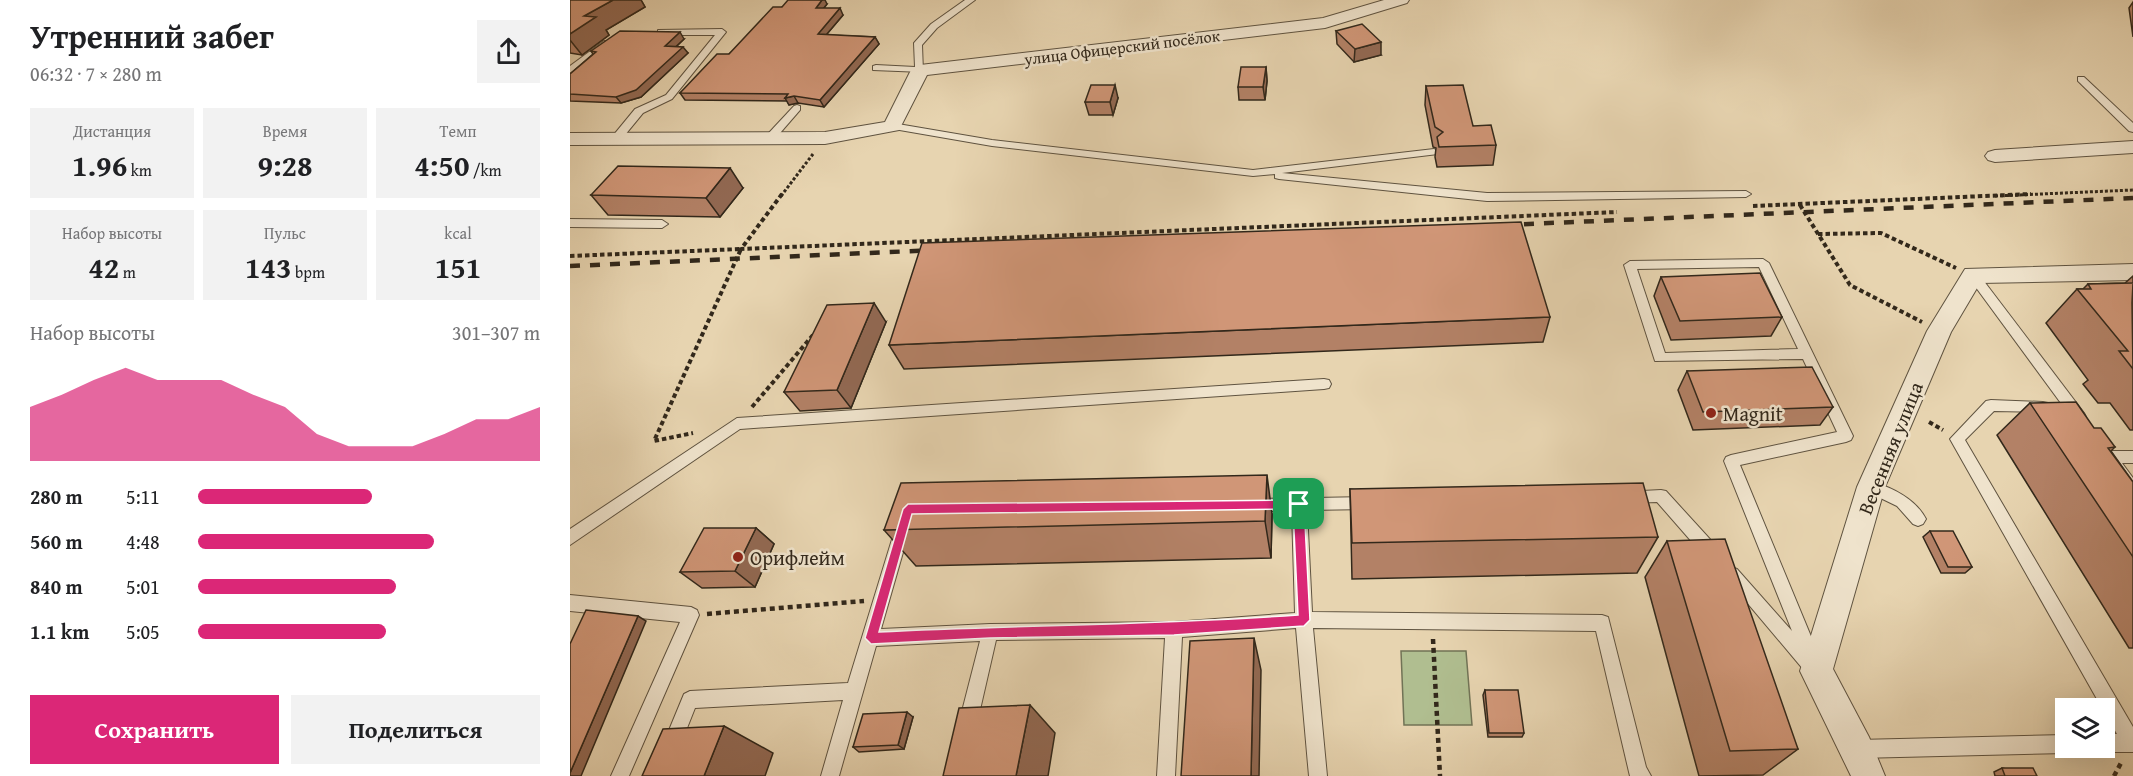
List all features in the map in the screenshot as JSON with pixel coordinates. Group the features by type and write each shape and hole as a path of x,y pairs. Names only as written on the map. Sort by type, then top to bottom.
{"street":[{"path":"1325,23 1327,0"},
{"name":"улица Офицерский посёлок","path":"920,70 1325,23 1401,0"},
{"path":"570,139 825,138 892,126 920,70"},
{"path":"1995,156 2133,147"},
{"path":"1973,275 2133,272"},
{"name":"Весенняя улица","path":"1816,671 1871,487 1939,331 1973,275"},
{"path":"1816,671 1862,762"}],"lane":[{"path":"876,68 920,70 917,45 934,26 971,0"},
{"path":"616,139 639,111 669,97 722,33 655,32"},
{"path":"570,70 613,39"},
{"path":"2081,79 2133,129"},
{"path":"631,100 639,111"},
{"path":"770,138 797,108"},
{"path":"892,126 992,143 1487,197 1746,194"},
{"path":"1253,173 1434,152"},
{"path":"570,223 663,224"},
{"path":"1808,354 1660,358 1630,265 1763,263 1808,354 1846,436 1731,461 1816,671"},
{"path":"1973,275 2085,425"},
{"path":"570,538 737,424 1324,384"},
{"path":"2072,408 1991,405 1957,439 2132,743 2115,743"},
{"path":"2133,457 2106,453 2133,490"},
{"path":"1871,487 1902,501 1918,519"},
{"path":"1614,497 1661,496 1816,671"},
{"path":"1240,505 1381,502"},
{"path":"1299,504 1304,620 1318,776"},
{"path":"830,776 908,509"},
{"path":"570,603 691,615 620,776"},
{"path":"871,638 990,632 1174,630 1304,620 1602,623 1638,772 1642,776"},
{"path":"1166,776 1174,630"},
{"path":"963,743 990,632"},
{"path":"659,776 690,700 855,691"},
{"path":"1862,762 2055,745"}],"path":[{"path":"696,433 654,441 741,249 825,138"},
{"path":"1752,207 2133,190"},
{"path":"1800,204 1850,285 1939,331"},
{"path":"570,256 1622,212"},
{"path":"1817,234 1881,233 1973,275"},
{"path":"737,424 820,327"},
{"path":"691,615 881,599"},
{"path":"1433,623 1440,776"}],"green space":[{"path":"1401,651 1466,651 1472,725 1404,725"}],"building":[{"path":"570,0 613,0 584,16 596,17 570,34"},
{"path":"788,0 822,0 816,8 840,8 818,34 875,37 820,100 794,96 785,98 788,94 680,93 717,54 729,54 773,7 782,7"},
{"path":"1362,24 1381,42 1355,49 1336,31"},
{"path":"620,31 680,32 665,46 683,47 636,90 616,97 570,94 570,74 596,52 591,51"},
{"path":"1241,67 1266,67 1263,87 1238,87"},
{"path":"1091,85 1115,85 1110,102 1085,102"},
{"path":"1463,85 1473,126 1491,125 1496,145 1439,147 1437,137 1443,132 1435,127 1426,86"},
{"path":"618,166 730,168 706,198 591,195"},
{"path":"1521,222 1550,317 889,345 922,243"},
{"path":"1760,273 1782,317 1680,321 1661,277"},
{"path":"2133,283 2133,369 2119,351 2128,351 2077,289 2091,289 2088,284"},
{"path":"874,303 837,390 784,392 827,305"},
{"path":"1812,367 1833,407 1703,412 1687,371"},
{"path":"2076,402 2094,428 2101,428 2115,447 2108,448 2133,482 2133,557 2030,403"},
{"path":"1267,475 1265,521 884,530 901,483"},
{"path":"1643,483 1658,537 1352,543 1350,489"},
{"path":"704,528 756,528 735,571 680,572"},
{"path":"1930,531 1953,531 1972,567 1948,567"},
{"path":"1725,539 1798,749 1730,751 1667,541"},
{"path":"586,610 638,616 570,773 570,644"},
{"path":"1254,638 1251,776 1181,776 1190,641"},
{"path":"1485,690 1518,690 1524,733 1489,733"},
{"path":"1030,705 1016,776 943,776 959,708"},
{"path":"907,712 898,745 853,747 863,714"},
{"path":"724,726 704,776 642,776 663,729"},
{"path":"2002,768 2033,768 2037,776 2005,776"}],"railway":[{"path":"1504,225 2133,198"},
{"path":"570,266 937,250"}],"place":[{"name":"Magnit","path":"1711,413"},
{"name":"Орифлейм","path":"738,557"}],"route":[{"path":"1299,504 1304,620 1174,630 990,632 871,638 908,509 1299,504"}]}
